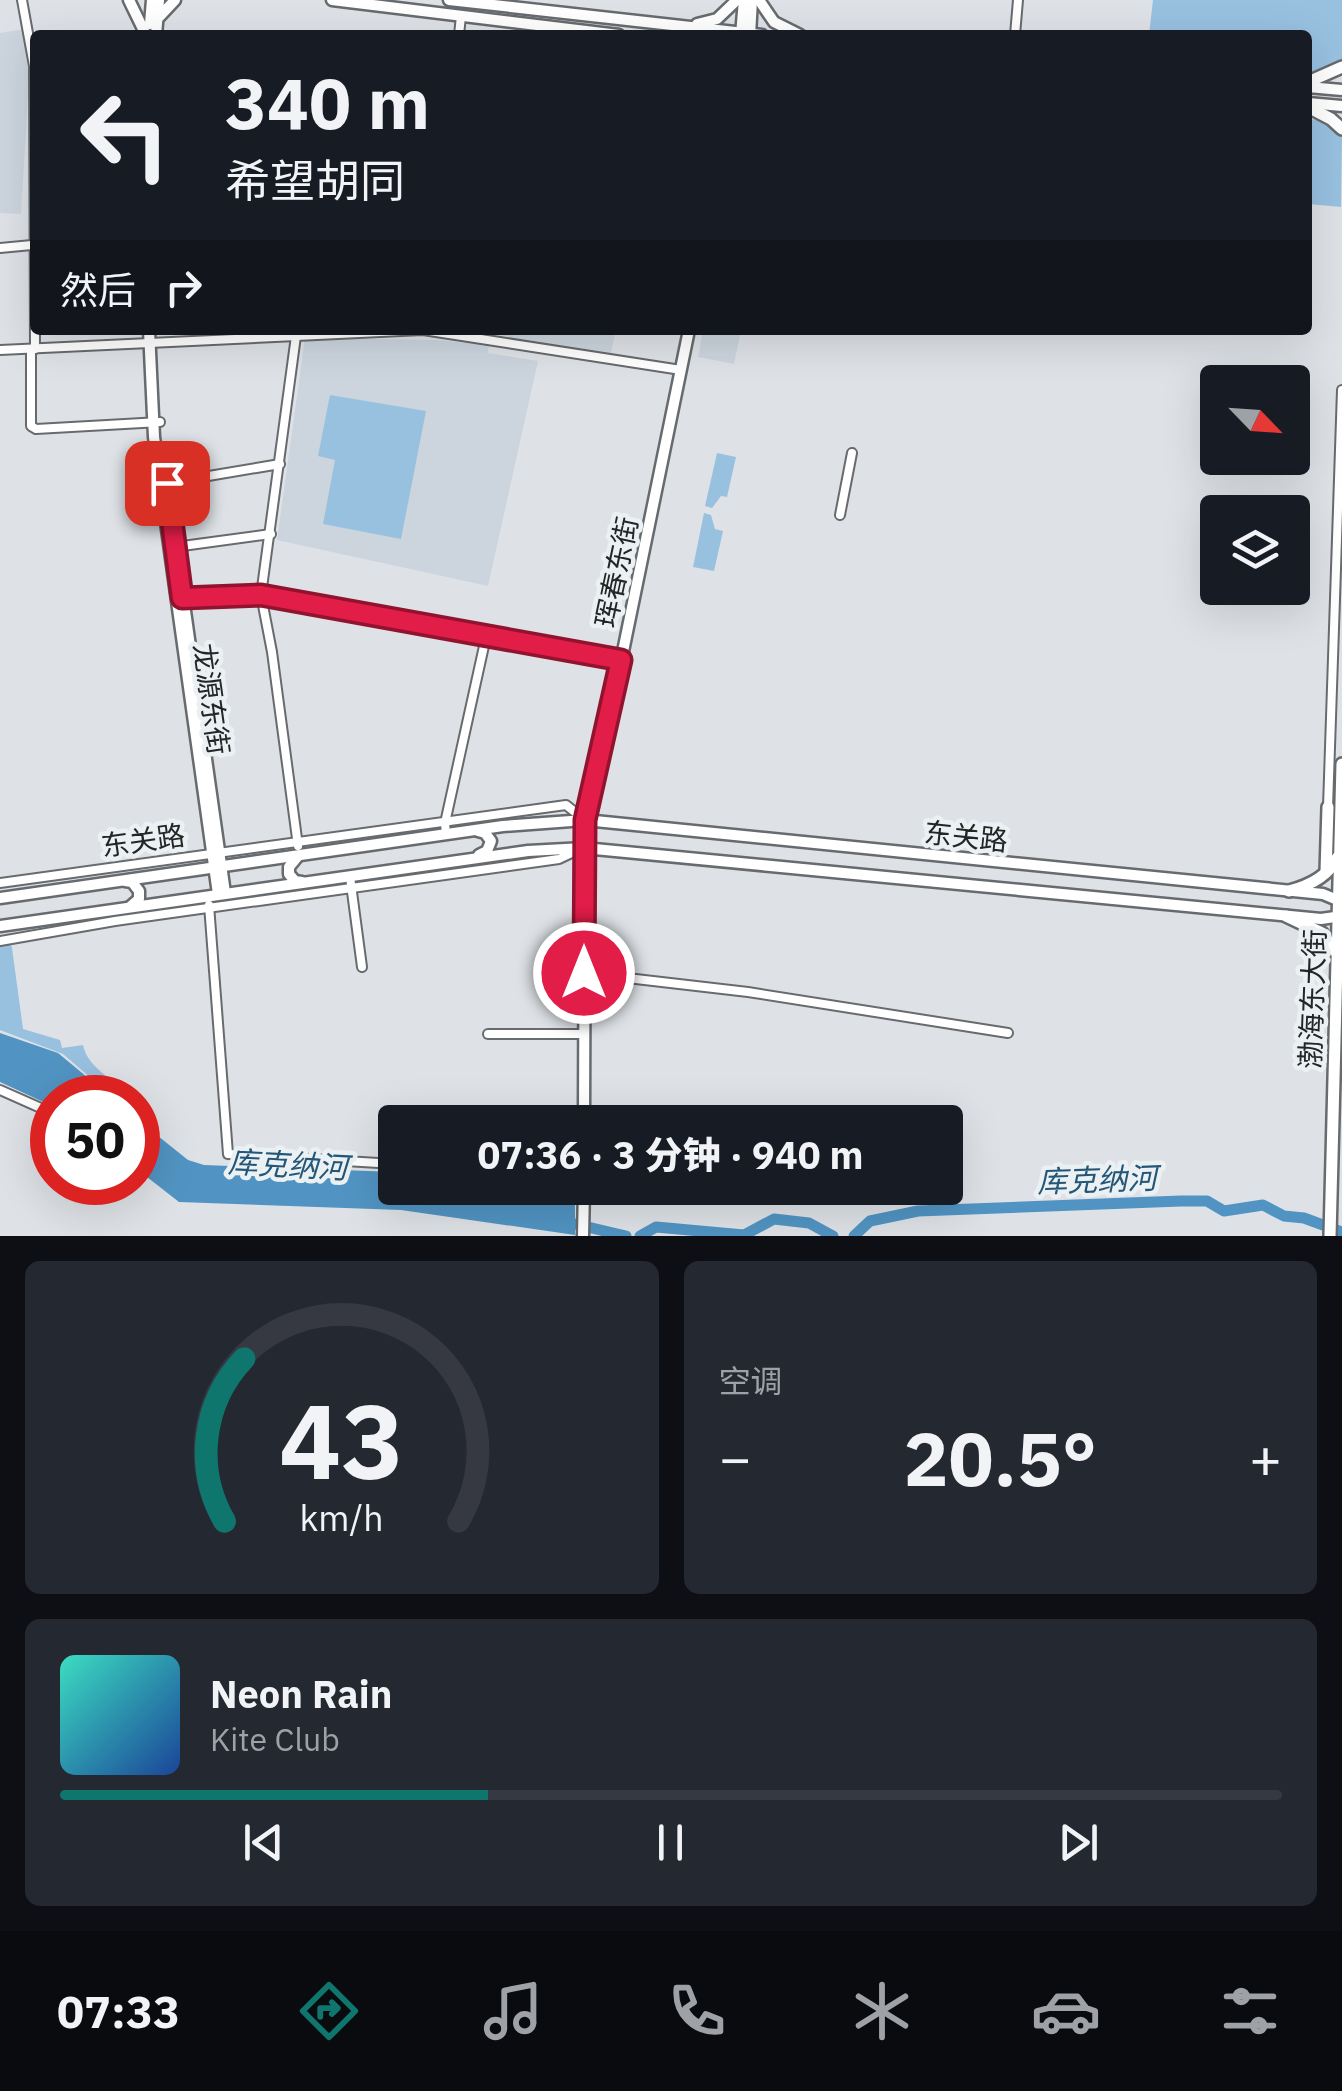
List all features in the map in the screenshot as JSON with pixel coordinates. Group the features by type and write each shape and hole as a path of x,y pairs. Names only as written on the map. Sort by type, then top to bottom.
{"highway":[{"path":"1312,82 1342,67"},
{"path":"1312,107 1342,130"},
{"name":"渤海东大街","path":"1330,1236 1342,764"},
{"path":"1326,872 1328,807"},
{"path":"1289,890 1307,887 1326,872 1333,866 1339,848"},
{"path":"1286,916 1322,934 1339,956"}],"main road":[{"path":"129,0 147,30"},
{"path":"151,30 156,0"},
{"path":"156,0 157,22"},
{"path":"153,30 162,12 175,0"},
{"path":"332,0 571,30"},
{"path":"454,0 563,6 708,30"},
{"path":"672,26 710,23 748,0"},
{"path":"745,30 748,0"},
{"path":"748,0 790,30"},
{"path":"1312,85 1342,90"},
{"path":"1312,105 1342,106"},
{"name":"龙源东街","path":"153,335 157,422 178,598 218,867 217,894"},
{"name":"珲春东街","path":"584,1105 585,820 688,335"},
{"name":"龙源东街","path":"157,422 175,546 178,598"},
{"name":"东关路","path":"0,898 299,856 446,828 469,831 585,820 1289,890 1323,894 1341,902"},
{"path":"468,860 484,853 491,844 485,833 469,831"},
{"name":"东关路","path":"0,926 217,894 312,883 350,883 468,860 584,848 1286,916 1341,916"},
{"path":"299,856 289,867 290,877 312,883"},
{"path":"121,880 136,884 140,895 136,902 121,909"},
{"path":"582,1205 583,1236"}],"street":[{"path":"22,0 30,44"},
{"path":"1015,30 1018,0"},
{"path":"460,30 462,16"},
{"path":"0,248 30,244"},
{"path":"33,335 32,426 36,429 157,422"},
{"path":"0,350 317,335"},
{"path":"455,335 682,370"},
{"path":"296,336 261,595 299,856"},
{"path":"1328,807 1342,390"},
{"path":"840,515 852,453"},
{"path":"167,483 280,464"},
{"path":"175,546 271,534"},
{"path":"178,598 261,595 621,660"},
{"path":"446,828 486,637"},
{"name":"东关路","path":"0,883 297,842 446,828 566,805 585,820"},
{"name":"东关路","path":"0,941 350,883 559,858 584,848"},
{"path":"350,883 362,967"},
{"path":"217,894 209,908 228,1154 378,1163"},
{"path":"584,973 748,992 1008,1033"},
{"path":"488,1034 584,1034"},
{"path":"0,1090 30,1103"}],"shaded area":[{"path":"1153,0 1342,0 1342,59 1333,68 1312,73 1312,30 1150,30"},
{"path":"24,29 29,79 21,214 0,213 0,33"},
{"path":"1312,119 1328,123 1342,138 1341,207 1312,204"},
{"path":"498,335 615,335 611,353"},
{"path":"702,335 740,335 734,364 698,357"},
{"path":"305,338 489,345 488,353 538,361 488,586 277,540"},
{"path":"330,395 426,411 401,539 323,524 335,460 318,456"},
{"path":"717,453 736,457 727,497 721,496 712,508 705,506"},
{"path":"704,513 711,515 715,529 723,531 714,571 693,567"},
{"path":"0,943 10,943 23,1029 60,1040 62,1048 83,1045 91,1062 105,1075 87,1075 63,1054 0,1030"},
{"path":"0,1033 58,1053 84,1075 30,1075 30,1096 0,1082"},
{"path":"160,1138 188,1160 204,1165 378,1171 378,1205 575,1205 575,1235 401,1210 179,1202 160,1187"}],"waterway":[{"name":"库克纳河","path":"854,1236 870,1221 918,1211 1181,1201 1207,1201 1224,1211 1263,1205 1284,1216 1304,1218 1342,1232"},
{"name":"库克纳河","path":"640,1236 656,1227 744,1235 774,1219 809,1223 833,1236"},
{"name":"库克纳河","path":"562,1221 626,1236"}],"route":[{"path":"167,483 182,598 261,595 621,660 585,820 584,973"}]}
